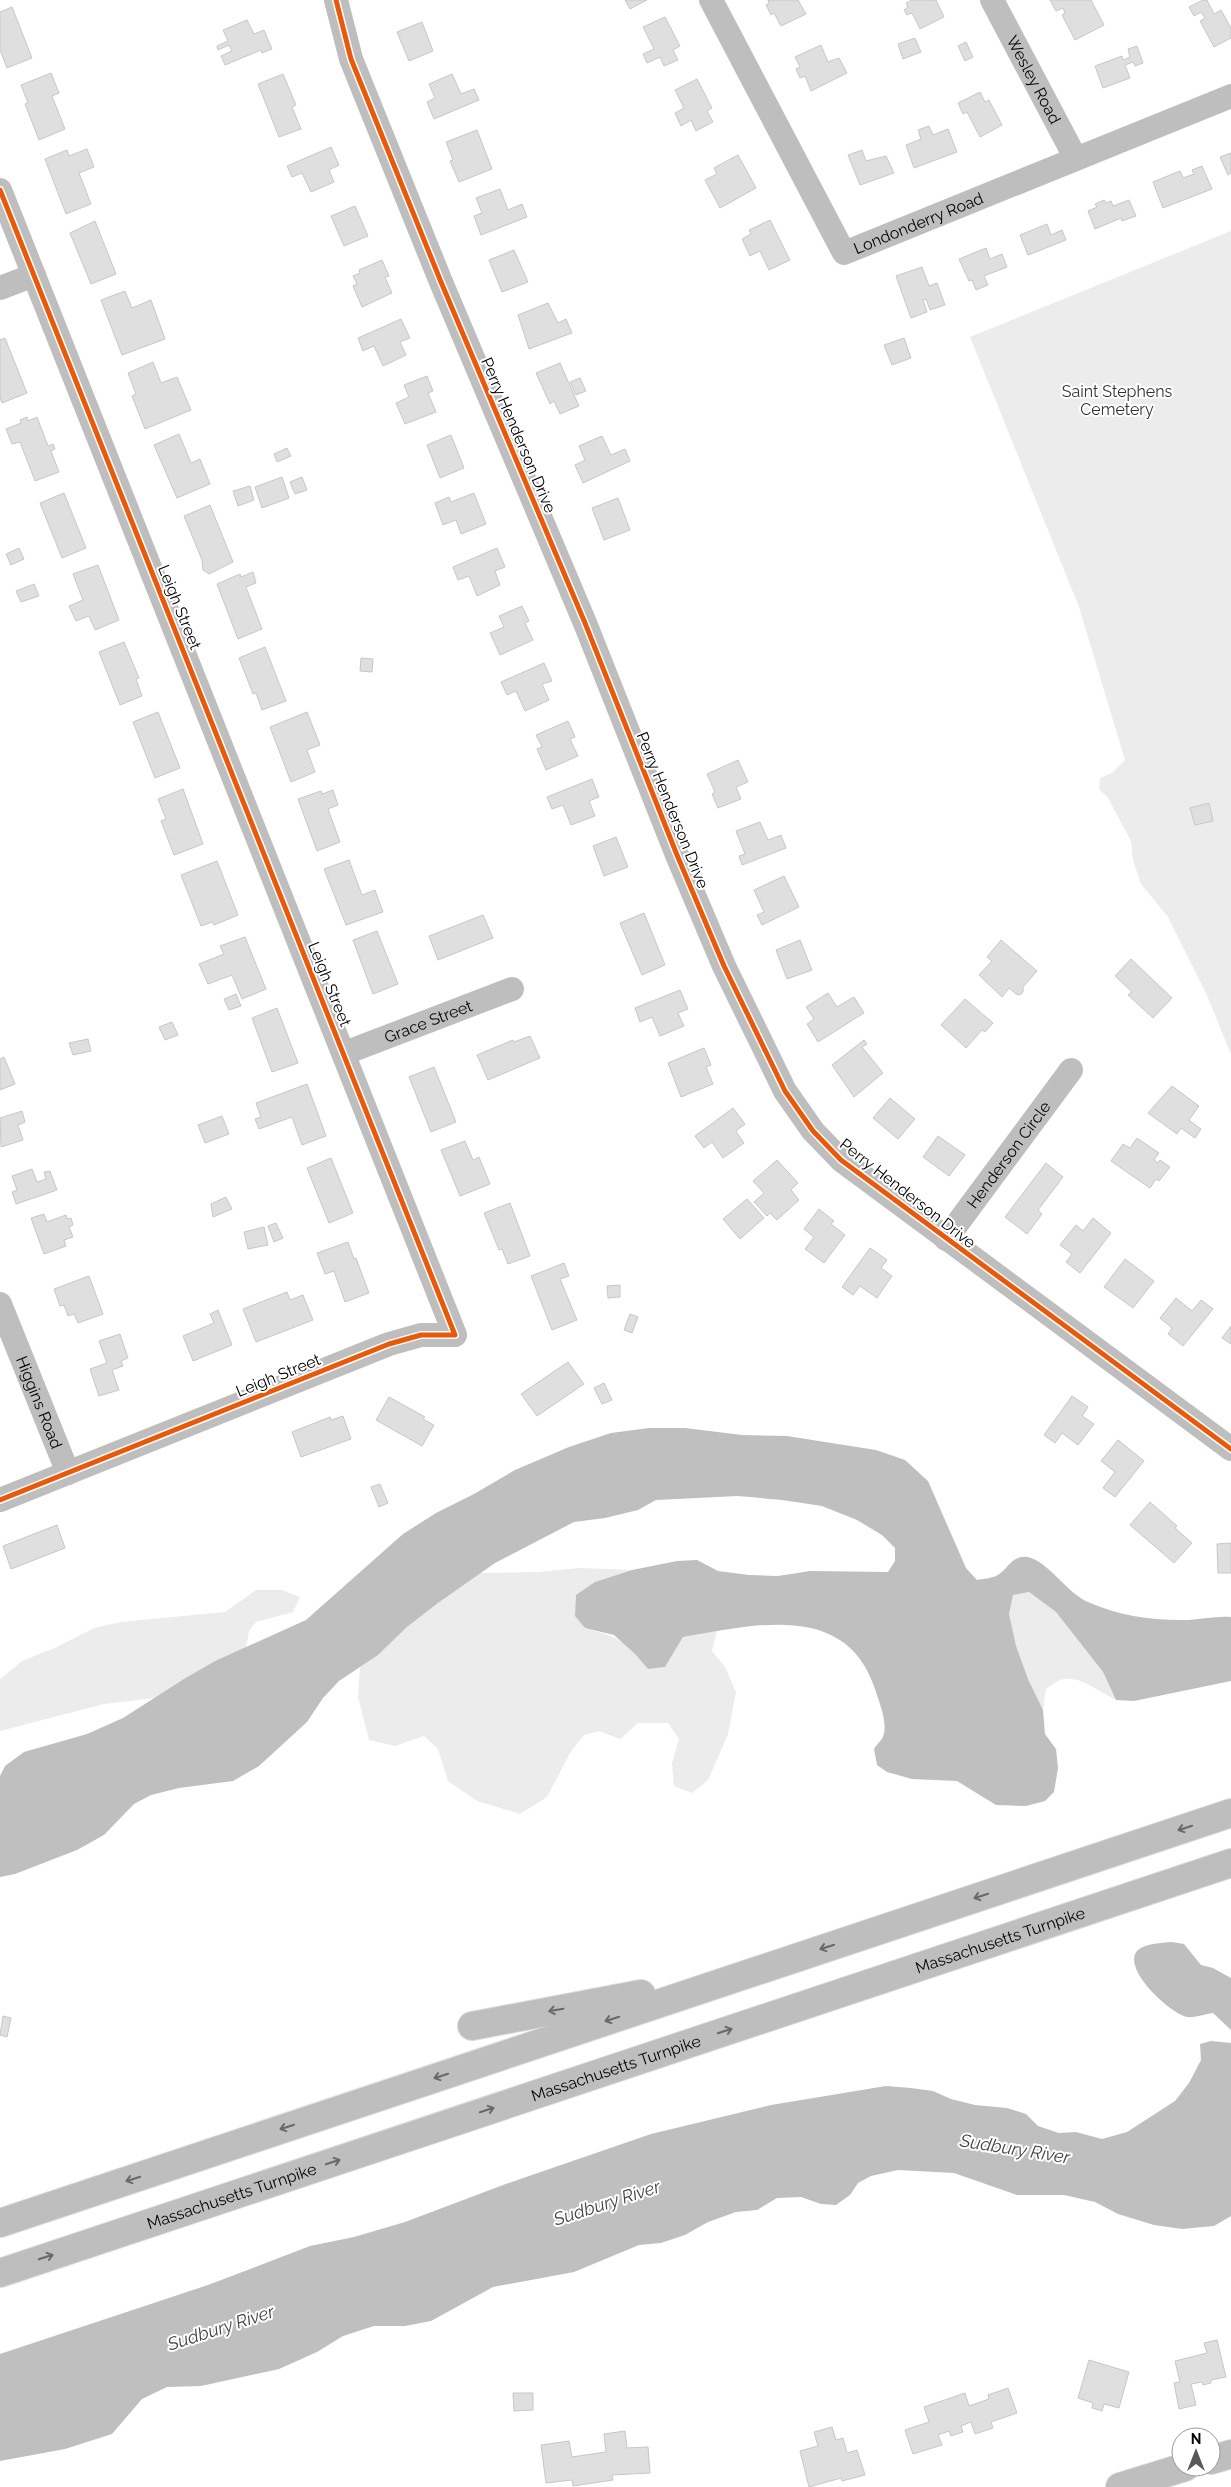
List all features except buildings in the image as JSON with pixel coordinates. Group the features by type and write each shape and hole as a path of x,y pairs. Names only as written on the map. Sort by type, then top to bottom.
{"main road":[{"path":"0,2223 1231,1813"},
{"name":"Massachusetts Turnpike","path":"0,2273 1231,1863"},
{"path":"472,2026 741,1976"},
{"path":"1120,2487 1171,2471"}],"street":[{"name":"Perry Henderson Drive","path":"336,0 351,59 441,282 584,623 677,855 763,1050 790,1099 813,1131 841,1160 1231,1449"},
{"name":"Londonderry Road","path":"711,0 844,253 1231,96"},
{"name":"Wesley Road","path":"992,0 1076,159"},
{"name":"Leigh Street","path":"0,190 345,1053 455,1335 421,1336 389,1344 0,1500"},
{"path":"0,288 34,275"},
{"name":"Grace Street","path":"345,1053 512,989"},
{"name":"Henderson Circle","path":"946,1239 1071,1070"},
{"name":"Higgins Road","path":"0,1304 68,1473"}],"green space":[{"name":"Saint Stephens Cemetery","path":"1231,231 1231,1054 1206,993 1168,917 1141,884 1133,860 1131,841 1108,798 1099,789 1100,778 1113,772 1125,760 1079,607 970,337"},
{"path":"580,1568 632,1570 595,1582 584,1628 606,1634 620,1641 648,1669 665,1667 683,1637 717,1631 712,1651 725,1667 736,1692 728,1734 708,1780 692,1793 674,1786 672,1763 679,1739 668,1723 638,1723 620,1739 599,1731 584,1735 570,1753 547,1797 520,1814 477,1801 448,1781 438,1749 424,1736 395,1746 369,1740 358,1697 360,1667 378,1655 407,1627 480,1573 538,1572"},
{"path":"256,1590 282,1590 300,1597 293,1612 256,1622 249,1631 246,1648 215,1661 155,1698 104,1704 0,1731 0,1679 22,1661 57,1647 94,1628 121,1622 225,1612"},
{"path":"1029,1592 1056,1612 1103,1672 1116,1700 1082,1682 1067,1679 1060,1680 1046,1689 1043,1710 1021,1664 1010,1626 1009,1612 1012,1595"}],"water":[{"path":"649,1428 685,1428 742,1435 787,1436 876,1450 905,1460 928,1481 966,1568 977,1580 996,1576 1017,1558 1027,1557 1042,1564 1080,1598 1112,1611 1137,1617 1163,1620 1231,1617 1231,1681 1134,1701 1116,1700 1103,1672 1056,1612 1029,1592 1013,1595 1009,1614 1016,1646 1028,1679 1043,1710 1045,1734 1056,1749 1058,1768 1054,1792 1045,1801 1026,1806 996,1805 957,1781 912,1779 887,1772 877,1765 874,1749 883,1737 885,1726 883,1714 876,1692 863,1663 844,1643 822,1631 796,1626 768,1625 683,1637 665,1667 648,1669 614,1635 585,1628 575,1616 576,1595 595,1582 632,1570 677,1561 697,1560 718,1571 749,1575 778,1576 810,1571 888,1572 895,1561 895,1548 882,1535 857,1520 822,1506 738,1496 656,1500 638,1510 605,1518 574,1522 495,1563 407,1627 378,1655 339,1681 323,1698 307,1722 259,1766 233,1781 179,1788 151,1795 134,1804 104,1835 77,1850 15,1874 0,1877 0,1776 5,1766 24,1752 87,1734 123,1718 215,1661 306,1620 403,1534 436,1513 515,1470 569,1447 611,1433"},
{"path":"1172,1942 1184,1944 1201,1965 1213,1968 1231,1978 1231,2030 1213,2013 1190,2017 1179,2014 1159,1999 1141,1978 1134,1958 1138,1950 1150,1945"},
{"name":"Sudbury River","path":"1211,2041 1231,2043 1231,2216 1214,2226 1182,2229 1154,2225 1118,2214 1095,2202 1064,2195 1017,2195 954,2173 898,2170 871,2176 858,2183 850,2195 836,2205 821,2204 801,2197 777,2198 757,2210 736,2212 708,2222 685,2235 661,2243 639,2245 574,2272 493,2287 431,2321 405,2326 374,2326 343,2336 317,2352 279,2369 201,2386 167,2387 142,2399 112,2434 65,2449 0,2461 0,2354 208,2285 310,2246 354,2237 405,2222 503,2185 651,2134 771,2105 886,2086 933,2091 951,2099 975,2105 1007,2108 1026,2114 1038,2126 1059,2133 1076,2132 1102,2139 1127,2132 1175,2101 1189,2083 1201,2060 1200,2044"}],"cycle path":[{"path":"336,0 351,59 441,282 585,623 677,855 724,966 785,1091 813,1131 841,1160 1231,1449"},
{"path":"0,190 455,1335 421,1335 389,1344 0,1500"}]}
